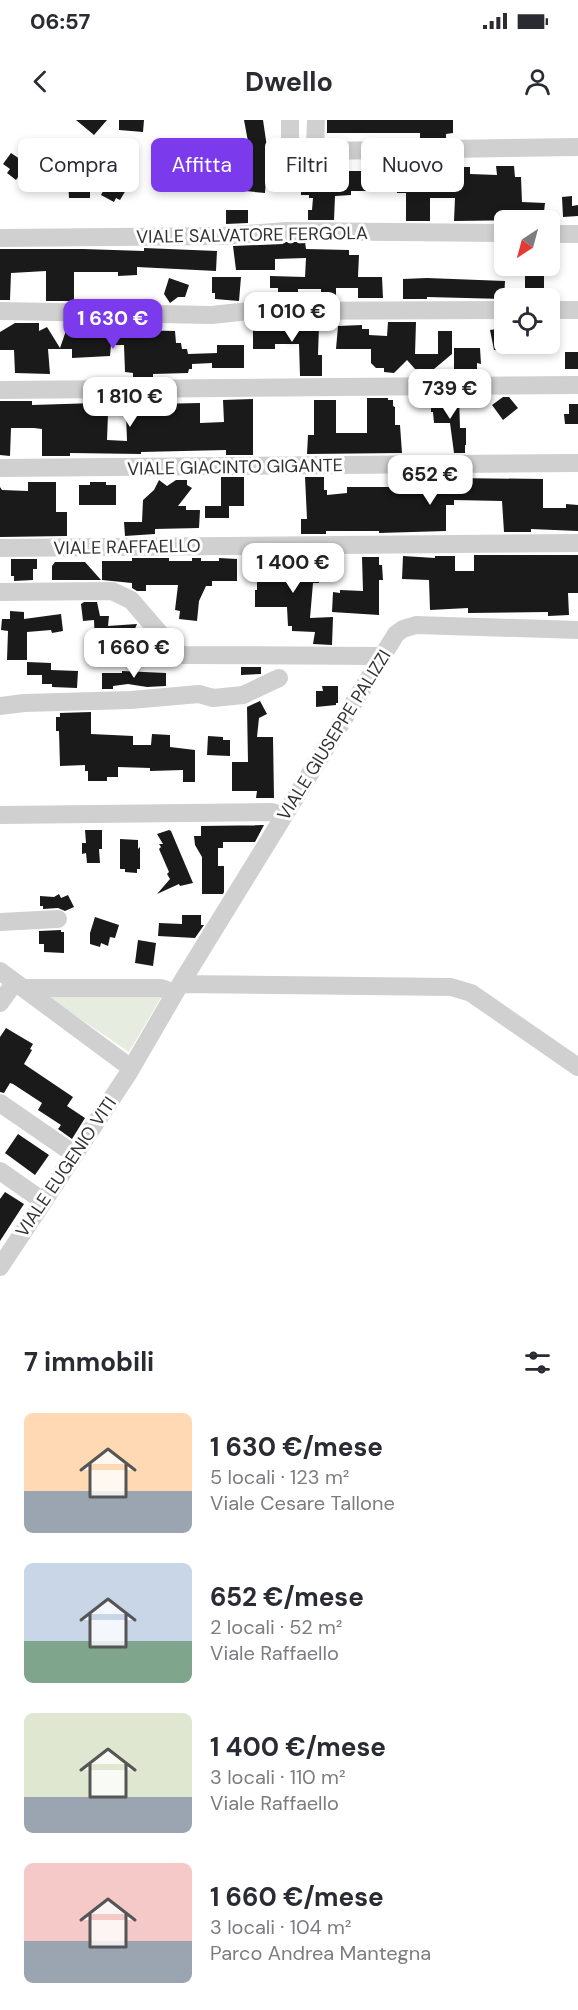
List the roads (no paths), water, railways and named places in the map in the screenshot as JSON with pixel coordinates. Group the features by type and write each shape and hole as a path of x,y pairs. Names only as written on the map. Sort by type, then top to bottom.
{"street":[{"path":"290,120 290,138"},
{"path":"315,138 316,120"},
{"path":"349,151 578,147"},
{"name":"VIALE SALVATORE FERGOLA","path":"0,238 222,237 286,231 494,234"},
{"path":"560,234 578,234"},
{"path":"0,311 212,315 249,311 494,310"},
{"path":"560,310 578,310"},
{"path":"0,390 578,385"},
{"name":"VIALE GIACINTO GIGANTE","path":"0,468 578,463"},
{"name":"VIALE RAFFAELLO","path":"0,548 578,543"},
{"path":"0,592 112,591 131,600 175,651 183,655 382,656"},
{"name":"VIALE GIUSEPPE PALIZZI","path":"132,1068 396,634 416,625 578,630"},
{"path":"0,706 60,701 131,700 199,694 213,698 243,695 279,678"},
{"path":"0,814 272,812 284,816"},
{"path":"0,922 58,920"},
{"path":"13,980 178,989 451,987 471,993 578,1067"},
{"path":"0,1003 13,980"},
{"path":"13,980 132,1068"},
{"name":"VIALE EUGENIO VITI","path":"0,1267 132,1068"},
{"path":"0,1102 74,1154"},
{"path":"0,1171 43,1201"}]}
